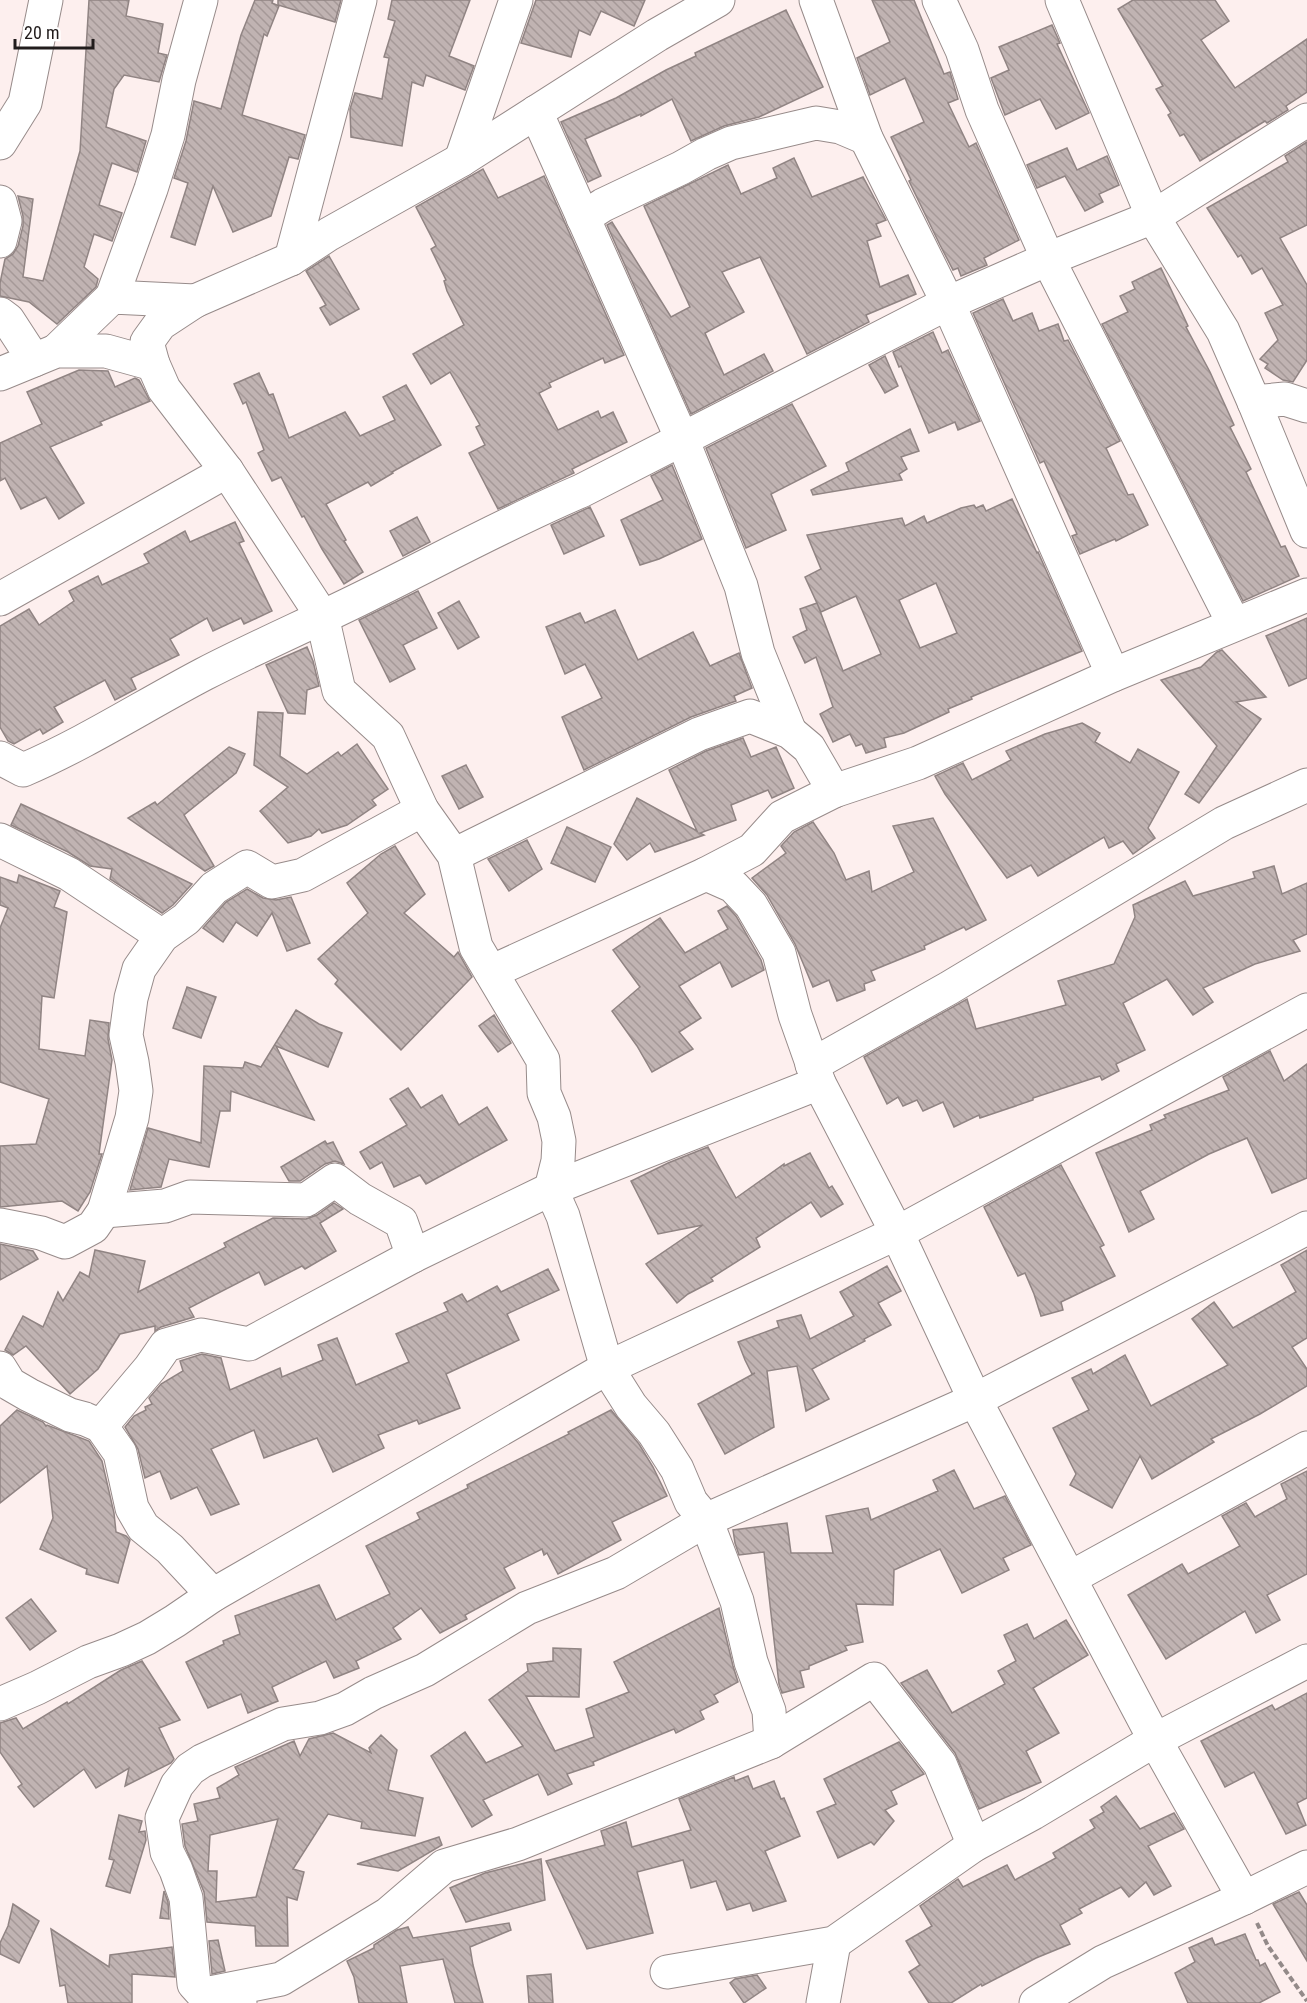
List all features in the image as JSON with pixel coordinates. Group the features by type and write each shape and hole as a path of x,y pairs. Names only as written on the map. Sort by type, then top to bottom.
{"street":[{"path":"0,143 25,103 46,0"},
{"path":"0,374 45,355 112,297 168,135 179,80 201,0"},
{"path":"291,259 360,0"},
{"path":"461,160 516,0"},
{"path":"718,0 657,35 461,160 329,234 291,259 195,301 160,324 147,342 153,364 164,389 227,471 322,616 339,691 388,736 422,810 454,855 476,947 543,1060 544,1093 555,1117 559,1141 558,1161 551,1189 563,1216 607,1368 631,1406 660,1442 677,1469 692,1502 706,1520 737,1600 751,1662 769,1711 771,1742"},
{"path":"816,0 866,138 948,303 1113,675"},
{"path":"939,0 962,50 982,110 1048,259 1234,624"},
{"path":"1062,0 1153,217 1223,332 1307,531"},
{"path":"536,112 682,439 741,586 758,653 790,732"},
{"path":"0,758 22,770 77,746 203,675 534,511 581,491 948,303 1048,259 1153,217 1307,120"},
{"path":"583,219 603,205 731,143 816,123 840,127 866,138"},
{"path":"0,202 5,221 0,241"},
{"path":"112,297 195,301"},
{"path":"0,314 45,355 106,351 153,364"},
{"path":"1254,402 1285,399 1307,406"},
{"path":"0,599 227,471"},
{"path":"491,972 706,874 752,850 782,817 834,791 918,763 1113,675 1307,595"},
{"path":"454,855 699,734 750,716 790,732 809,748 834,791"},
{"path":"100,1426 150,1368 166,1345 201,1335 249,1344 412,1256 551,1189 815,1074 949,988 1224,823 1307,785"},
{"path":"0,1225 41,1233 65,1242 93,1227 104,1211 132,1118 136,1091 126,1035 131,998 139,969 162,936 186,919 214,888 247,867 272,882 303,875 422,810"},
{"path":"0,840 69,874 162,936"},
{"path":"706,874 733,885 750,905 778,953 795,1015 815,1074 897,1233 975,1400 1155,1740 1244,1898"},
{"path":"0,1704 88,1662 147,1638 213,1595 607,1368 897,1233 1307,1010"},
{"path":"104,1211 165,1206 190,1197 306,1200 335,1180 360,1199 401,1222 412,1256"},
{"path":"193,1999 194,1984 186,1898 167,1852 162,1818 177,1785 190,1769 202,1761 283,1724 320,1718 345,1709 373,1693 425,1670 527,1608 616,1573 706,1520 975,1400 1307,1228"},
{"path":"3,1383 48,1406 100,1426 120,1453 132,1508 143,1527 170,1549 213,1595"},
{"path":"1070,1578 1307,1448"},
{"path":"667,1972 834,1943 974,1845 1033,1813 1155,1740 1307,1661"},
{"path":"193,1999 281,1979 388,1914 444,1866 518,1844 771,1742 874,1679 940,1764 974,1845"},
{"path":"1036,2003 1103,1962 1307,1868"},
{"path":"823,2003 834,1943"},
{"path":"193,1999 240,2003"}],"path":[{"path":"1244,1898 1268,1946 1307,2001"}],"building":[{"path":"89,0 129,0 126,16 163,24 158,53 167,55 159,82 124,75 114,89 106,127 146,141 137,172 112,163 99,205 122,213 112,241 94,234 84,267 98,279 96,287 57,324 29,302 0,296 0,283 5,259 13,254 18,246 23,226 18,196 33,199 23,277 43,281 80,151"},
{"path":"255,0 273,0 272,3 279,6 267,36 264,34 242,115 305,135 298,159 289,157 271,216 233,232 213,186 195,245 171,237 188,183 174,178 186,141 194,101 221,109 241,35"},
{"path":"278,0 341,0 335,22 278,5"},
{"path":"392,0 470,0 449,56 474,66 465,90 426,75 423,86 412,82 402,146 351,137 350,109 355,93 382,99 389,58 384,57 395,21 388,19"},
{"path":"536,0 645,0 634,26 601,11 590,35 579,30 571,57 521,43"},
{"path":"872,0 914,0 944,74 950,72 958,99 948,103 969,147 976,143 1019,240 984,258 987,265 961,276 958,268 953,270 940,245 891,137 924,122 905,78 870,95 857,58 890,42"},
{"path":"1133,0 1215,0 1229,21 1201,40 1235,88 1307,39 1307,92 1286,106 1288,110 1267,123 1265,121 1200,161 1184,134 1180,136 1168,115 1171,113 1156,89 1163,86 1118,9"},
{"path":"786,10 823,87 759,117 724,126 691,141 672,99 641,116 641,114 585,139 601,176 588,182 561,122 616,98 696,56 695,53"},
{"path":"1052,25 1060,43 1057,44 1089,113 1056,129 1040,99 1005,115 991,78 1009,70 999,47"},
{"path":"1307,142 1307,225 1280,238 1307,285 1307,360 1293,382 1283,380 1265,368 1268,364 1260,359 1278,340 1265,313 1283,305 1262,268 1252,274 1241,255 1238,257 1207,208 1288,162 1285,156"},
{"path":"1067,148 1077,170 1107,156 1119,185 1099,194 1103,202 1085,211 1065,176 1037,188 1027,165"},
{"path":"794,158 812,197 863,177 886,220 876,224 881,236 867,241 880,287 908,275 916,294 866,315 869,322 807,354 760,257 722,272 744,312 705,333 724,375 764,354 773,371 691,414 607,225 612,222 671,317 690,307 644,206 728,165 741,194 777,178 773,168"},
{"path":"483,169 498,198 544,176 624,355 605,363 603,358 549,383 551,387 539,393 558,430 598,411 601,418 613,412 627,442 572,469 574,473 498,509 469,453 485,445 476,427 480,425 450,372 431,384 413,354 464,325 447,291 444,281 446,280 431,249 436,246 416,207"},
{"path":"329,256 359,309 330,325 320,308 326,305 306,271"},
{"path":"1161,268 1188,326 1186,327 1234,425 1230,427 1251,469 1246,472 1281,547 1285,546 1299,576 1243,601 1102,324 1128,312 1120,296 1135,289 1132,282"},
{"path":"1003,299 1013,321 1032,313 1039,331 1058,324 1064,341 1068,340 1120,441 1106,448 1128,495 1133,494 1148,525 1116,541 1115,539 1080,554 1072,536 1077,534 1044,461 1040,463 973,313"},
{"path":"933,332 942,353 948,350 980,421 958,430 955,422 929,433 893,352"},
{"path":"885,356 898,386 885,393 869,365"},
{"path":"79,370 108,371 115,387 135,378 139,380 150,401 100,422 102,425 50,447 84,503 59,519 46,497 21,509 5,478 0,481 0,443 42,424 27,392"},
{"path":"259,373 269,395 273,394 289,438 345,412 360,436 395,420 383,397 406,385 441,445 371,486 368,482 326,504 346,540 344,541 363,572 344,584 304,516 302,517 281,477 272,481 258,453 264,450 246,402 243,404 234,384"},
{"path":"792,404 826,466 771,494 786,530 746,548 706,448"},
{"path":"910,429 919,451 901,457 907,469 899,474 902,480 813,495 811,490 849,471 846,463"},
{"path":"672,465 702,539 659,559 640,565 621,520 663,500 651,476"},
{"path":"1012,499 1082,651 971,697 972,699 948,709 949,712 904,733 884,738 886,747 866,753 862,744 856,746 850,734 833,742 820,714 833,707 816,657 805,663 793,637 807,630 800,609 817,603 805,577 821,569 807,535 902,518 905,526 924,516 927,523 961,508 974,505 976,508 983,505 986,511","holes":["936,583 957,633 920,648 899,600","856,596 881,654 843,671 818,605 821,612"]},
{"path":"590,507 604,536 564,554 551,525"},
{"path":"417,517 430,542 403,556 390,531"},
{"path":"235,522 244,541 239,543 272,611 244,624 241,618 213,631 207,618 170,639 179,655 131,678 136,689 115,700 105,680 54,707 63,722 43,734 40,729 14,744 8,741 0,727 0,626 29,609 39,625 74,601 69,591 98,576 102,585 149,563 144,554 185,531 190,542"},
{"path":"418,591 437,628 403,645 415,669 390,682 359,620"},
{"path":"459,601 479,637 458,649 438,613"},
{"path":"615,610 638,660 693,632 710,666 739,653 752,688 734,696 736,701 691,717 584,770 562,717 602,698 585,664 565,674 546,627 580,613 585,623"},
{"path":"1307,618 1307,678 1289,686 1266,636"},
{"path":"307,647 319,686 307,690 305,714 288,713 266,665"},
{"path":"1222,650 1266,697 1236,702 1261,719 1199,803 1185,794 1217,746 1161,680 1201,667"},
{"path":"258,712 283,713 280,756 307,774 338,752 341,756 357,744 388,789 372,800 376,805 347,825 322,833 319,829 311,836 288,843 260,811 288,787 254,765"},
{"path":"1082,723 1100,733 1095,742 1130,763 1138,749 1179,772 1148,828 1155,838 1133,854 1123,841 1109,848 1104,837 1038,876 1031,865 1007,878 945,794 935,776 963,763 972,780 1011,760 1006,751 1045,734"},
{"path":"743,738 751,757 776,747 794,788 772,798 768,790 731,805 736,820 700,833 704,835 655,852 650,843 627,860 614,844 637,798 697,831 669,770 706,751"},
{"path":"229,747 245,754 236,773 184,815 214,866 205,871 128,818 155,802 157,805"},
{"path":"466,765 483,797 459,809 442,776"},
{"path":"21,804 192,884 173,905 162,913 110,879 112,869 90,866 68,852 11,825"},
{"path":"933,818 986,920 966,930 964,927 924,946 925,949 871,971 875,980 864,984 865,990 837,1001 829,980 813,987 795,944 767,895 752,878 786,853 781,846 794,832 813,822 834,853 846,880 869,871 872,892 914,872 893,826"},
{"path":"567,827 611,847 595,882 551,863"},
{"path":"527,840 542,869 509,891 488,859"},
{"path":"395,846 425,894 404,913 454,957 458,952 472,977 401,1050 335,984 338,980 318,959 368,913 347,883 381,854"},
{"path":"1274,866 1282,894 1307,883 1307,934 1293,940 1300,951 1255,964 1203,988 1213,1002 1193,1015 1167,979 1123,1003 1145,1050 1116,1064 1119,1071 1102,1080 1100,1076 980,1118 979,1115 954,1127 943,1102 923,1111 917,1100 903,1106 898,1097 887,1104 864,1057 967,999 976,1029 1066,1005 1058,981 1114,964 1135,917 1133,905 1185,881 1193,896 1255,878 1253,872"},
{"path":"19,875 60,891 54,907 67,912 54,998 42,996 39,1049 85,1056 90,1020 109,1023 108,1039 112,1060 99,1154 102,1154 90,1192 78,1211 62,1201 0,1207 0,1146 36,1144 49,1099 0,1082 0,928 8,908 0,905 0,877 17,883"},
{"path":"247,889 263,898 276,900 291,897 310,943 287,951 272,913 257,936 236,922 223,942 203,928 226,902"},
{"path":"727,906 736,916 761,960 764,970 732,987 720,962 679,986 701,1018 679,1032 693,1049 652,1072 612,1011 640,987 613,950 660,918 685,953 728,929 718,911"},
{"path":"187,987 216,997 201,1038 173,1028"},
{"path":"296,1010 319,1024 342,1033 328,1067 276,1046 314,1120 231,1091 230,1111 220,1111 209,1167 169,1159 161,1187 130,1190 148,1128 201,1143 204,1066 243,1068 245,1062 261,1067"},
{"path":"494,1015 511,1043 498,1052 479,1026"},
{"path":"1270,1051 1284,1081 1307,1064 1307,1178 1272,1193 1247,1138 1209,1154 1140,1191 1154,1219 1129,1232 1096,1153 1152,1130 1150,1125 1166,1118 1164,1115 1229,1090 1223,1077"},
{"path":"408,1088 421,1108 442,1095 459,1125 487,1107 507,1140 426,1184 420,1175 394,1187 382,1162 370,1169 360,1152 407,1125 390,1099"},
{"path":"325,1141 327,1144 333,1142 344,1164 335,1161 325,1164 300,1181 289,1181 281,1167"},
{"path":"708,1147 736,1198 784,1164 784,1166 810,1153 829,1188 832,1186 843,1204 821,1217 811,1202 756,1238 760,1247 711,1278 713,1281 688,1294 677,1303 646,1264 703,1225 658,1234 631,1181"},
{"path":"1061,1165 1104,1245 1100,1247 1115,1276 1061,1302 1063,1310 1041,1316 1025,1273 1018,1276 984,1207"},
{"path":"334,1203 343,1209 320,1223 336,1251 305,1269 302,1266 265,1285 259,1272 189,1308 194,1317 155,1331 155,1326 120,1334 98,1369 70,1394 26,1346 13,1355 5,1350 23,1316 43,1327 58,1292 63,1301 80,1272 89,1277 95,1250 145,1261 138,1292 226,1247 224,1243 273,1218 306,1219 317,1215"},
{"path":"0,1244 33,1251 38,1259 0,1280"},
{"path":"1307,1250 1307,1338 1292,1347 1307,1369 1307,1386 1211,1439 1214,1442 1152,1479 1140,1456 1112,1508 1070,1485 1076,1474 1053,1428 1089,1410 1072,1378 1091,1369 1093,1374 1125,1355 1151,1406 1228,1365 1192,1319 1214,1302 1233,1328 1296,1292 1281,1265"},
{"path":"887,1266 901,1291 878,1303 891,1325 812,1369 829,1399 806,1411 797,1366 767,1371 774,1427 725,1454 698,1404 755,1373 752,1374 738,1342 779,1327 777,1321 801,1315 810,1339 854,1316 840,1292"},
{"path":"548,1269 559,1290 507,1314 519,1340 446,1374 460,1408 419,1424 417,1420 378,1435 384,1448 333,1472 317,1438 264,1458 254,1430 211,1449 239,1504 211,1515 197,1487 171,1499 160,1471 145,1478 138,1449 125,1427 134,1416 152,1404 149,1398 161,1384 183,1371 180,1361 202,1354 221,1358 230,1390 280,1368 282,1377 323,1360 318,1345 337,1338 356,1385 409,1362 396,1334 448,1311 444,1303 462,1294 467,1302 497,1286 501,1292"},
{"path":"17,1410 43,1422 46,1426 89,1441 102,1461 116,1532 130,1540 118,1583 86,1574 87,1569 40,1549 53,1518 47,1466 0,1503 0,1426"},
{"path":"611,1410 639,1444 667,1496 612,1522 621,1540 558,1574 547,1553 544,1555 542,1549 504,1568 515,1588 465,1615 467,1619 440,1633 421,1608 393,1628 401,1639 356,1661 359,1668 334,1678 326,1661 272,1687 278,1701 248,1713 241,1694 208,1708 186,1662 240,1634 235,1616 319,1585 336,1620 390,1594 366,1546 420,1519 417,1513 468,1488 467,1485 569,1434 568,1432"},
{"path":"954,1470 974,1509 1005,1496 1031,1545 1003,1558 1009,1570 962,1593 940,1549 894,1570 893,1605 856,1604 863,1642 845,1646 847,1650 809,1666 809,1669 800,1671 804,1687 782,1693 779,1684 764,1552 739,1555 733,1530 787,1523 791,1553 833,1553 826,1516 868,1508 871,1520 938,1491 933,1480"},
{"path":"1307,1471 1307,1574 1267,1595 1280,1620 1256,1633 1245,1611 1166,1659 1128,1595 1182,1564 1188,1574 1240,1546 1222,1516 1246,1503 1255,1517 1287,1499 1281,1484"},
{"path":"31,1599 56,1631 30,1650 6,1618"},
{"path":"719,1608 738,1682 714,1695 718,1702 700,1711 704,1719 676,1733 674,1729 593,1762 594,1765 567,1774 572,1784 548,1795 538,1774 483,1800 492,1815 472,1827 431,1756 465,1732 486,1763 523,1746 489,1700 528,1671 527,1664 553,1661 553,1648 581,1649 579,1697 526,1696 555,1751 594,1737 586,1709 629,1692 614,1662"},
{"path":"1066,1620 1088,1655 1033,1688 1059,1733 1026,1751 1041,1782 979,1809 955,1753 901,1683 927,1670 952,1713 1005,1684 998,1671 1016,1661 1004,1635 1027,1624 1034,1639"},
{"path":"142,1661 180,1720 159,1728 174,1759 171,1763 125,1786 129,1768 96,1788 84,1769 34,1807 18,1787 22,1784 0,1752 0,1723 16,1718 23,1729 121,1670"},
{"path":"1307,1693 1307,1798 1297,1803 1306,1825 1286,1834 1254,1772 1225,1787 1201,1741 1272,1705 1275,1710"},
{"path":"333,1733 371,1753 369,1748 381,1735 397,1750 388,1790 423,1798 415,1836 361,1828 362,1822 328,1814 293,1869 304,1872 297,1900 287,1897 288,1946 256,1946 255,1926 207,1922 204,1892 185,1846 182,1824 198,1821 194,1804 220,1798 217,1788 239,1775 235,1767 294,1741 300,1756 309,1739","holes":["278,1819 256,1897 216,1902 217,1871 208,1871 210,1835"]},
{"path":"899,1742 924,1774 891,1791 897,1804 885,1810 894,1821 874,1845 871,1842 838,1858 817,1812 836,1804 824,1779"},
{"path":"748,1776 753,1789 774,1781 800,1836 765,1851 786,1901 753,1911 750,1903 727,1910 716,1881 691,1888 683,1860 637,1872 653,1933 587,1949 546,1861 605,1845 601,1831 626,1822 632,1847 691,1830 679,1799 734,1777 735,1781"},
{"path":"1116,1796 1140,1829 1174,1813 1184,1829 1148,1846 1171,1886 1154,1895 1146,1882 1129,1897 1121,1887 1079,1909 1082,1913 1060,1925 1070,1944 1036,1958 982,1986 981,1984 951,2003 929,2003 909,1972 920,1965 906,1941 932,1926 920,1906 958,1879 963,1887 1007,1865 1015,1880 1056,1858 1053,1853 1095,1828 1090,1820 1104,1812 1101,1807"},
{"path":"119,1815 142,1821 139,1832 145,1831 146,1840 130,1893 106,1886 114,1860 109,1859"},
{"path":"439,1837 442,1845 398,1871 357,1864"},
{"path":"541,1859 545,1900 466,1922 450,1888 485,1873"},
{"path":"164,1891 168,1902 169,1919 160,1918"},
{"path":"1299,1892 1307,1905 1307,1961 1273,1904"},
{"path":"13,1904 39,1921 19,1963 0,1954 0,1943 8,1926"},
{"path":"509,1923 511,1930 470,1947 483,2003 455,2003 443,1959 400,1966 407,2003 359,2003 354,1977 347,1961 374,1948 374,1945 397,1930 408,1927 413,1938"},
{"path":"51,1929 109,1967 110,1955 172,1947 175,1977 132,1974 132,2003 68,2003 65,1985 60,1986"},
{"path":"1245,1934 1256,1960 1260,1966 1265,1963 1280,1992 1259,2003 1188,2003 1175,1973 1195,1962 1189,1948 1212,1938 1215,1945"},
{"path":"218,1940 225,1971 212,1974 209,1941"},
{"path":"551,1974 553,2003 529,2003 527,1976"},
{"path":"757,1975 766,1988 744,2003 730,1983 735,1979"}]}
